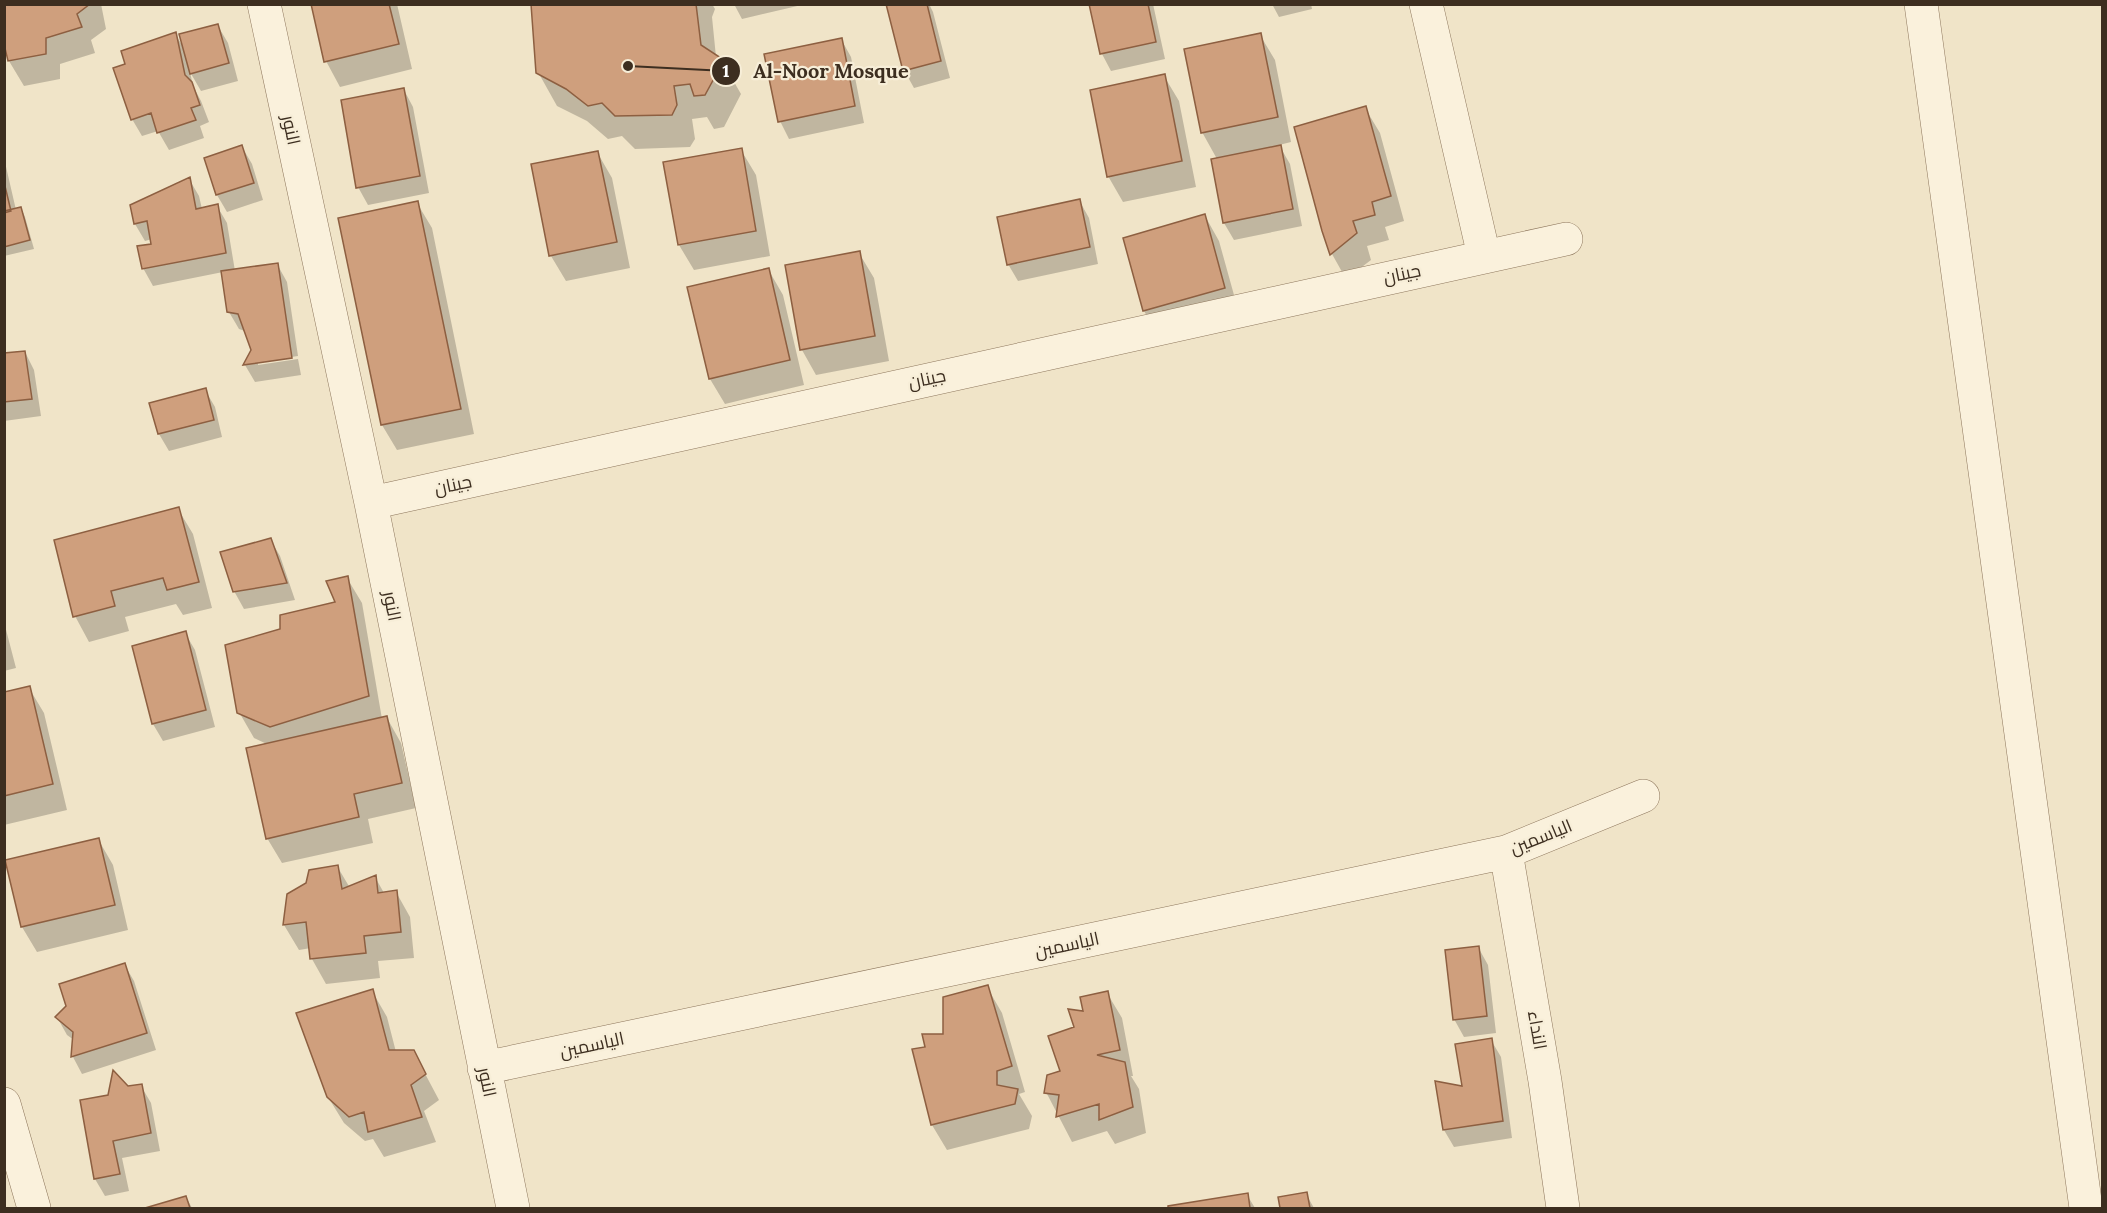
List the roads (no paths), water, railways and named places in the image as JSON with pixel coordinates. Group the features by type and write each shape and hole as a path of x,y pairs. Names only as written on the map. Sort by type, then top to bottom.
{"street":[{"name":"النور","path":"264,4 371,503 513,1209"},
{"path":"1426,4 1484,256"},
{"path":"1921,4 2086,1209"},
{"name":"جينان","path":"371,503 1566,239"},
{"name":"الياسمين","path":"484,1068 1506,852 1642,796"},
{"name":"النداء","path":"1506,852 1545,1081 1563,1209"},
{"path":"4,1104 34,1209"}],"place":[{"name":"Al-Noor Mosque","path":"628,66"}]}
